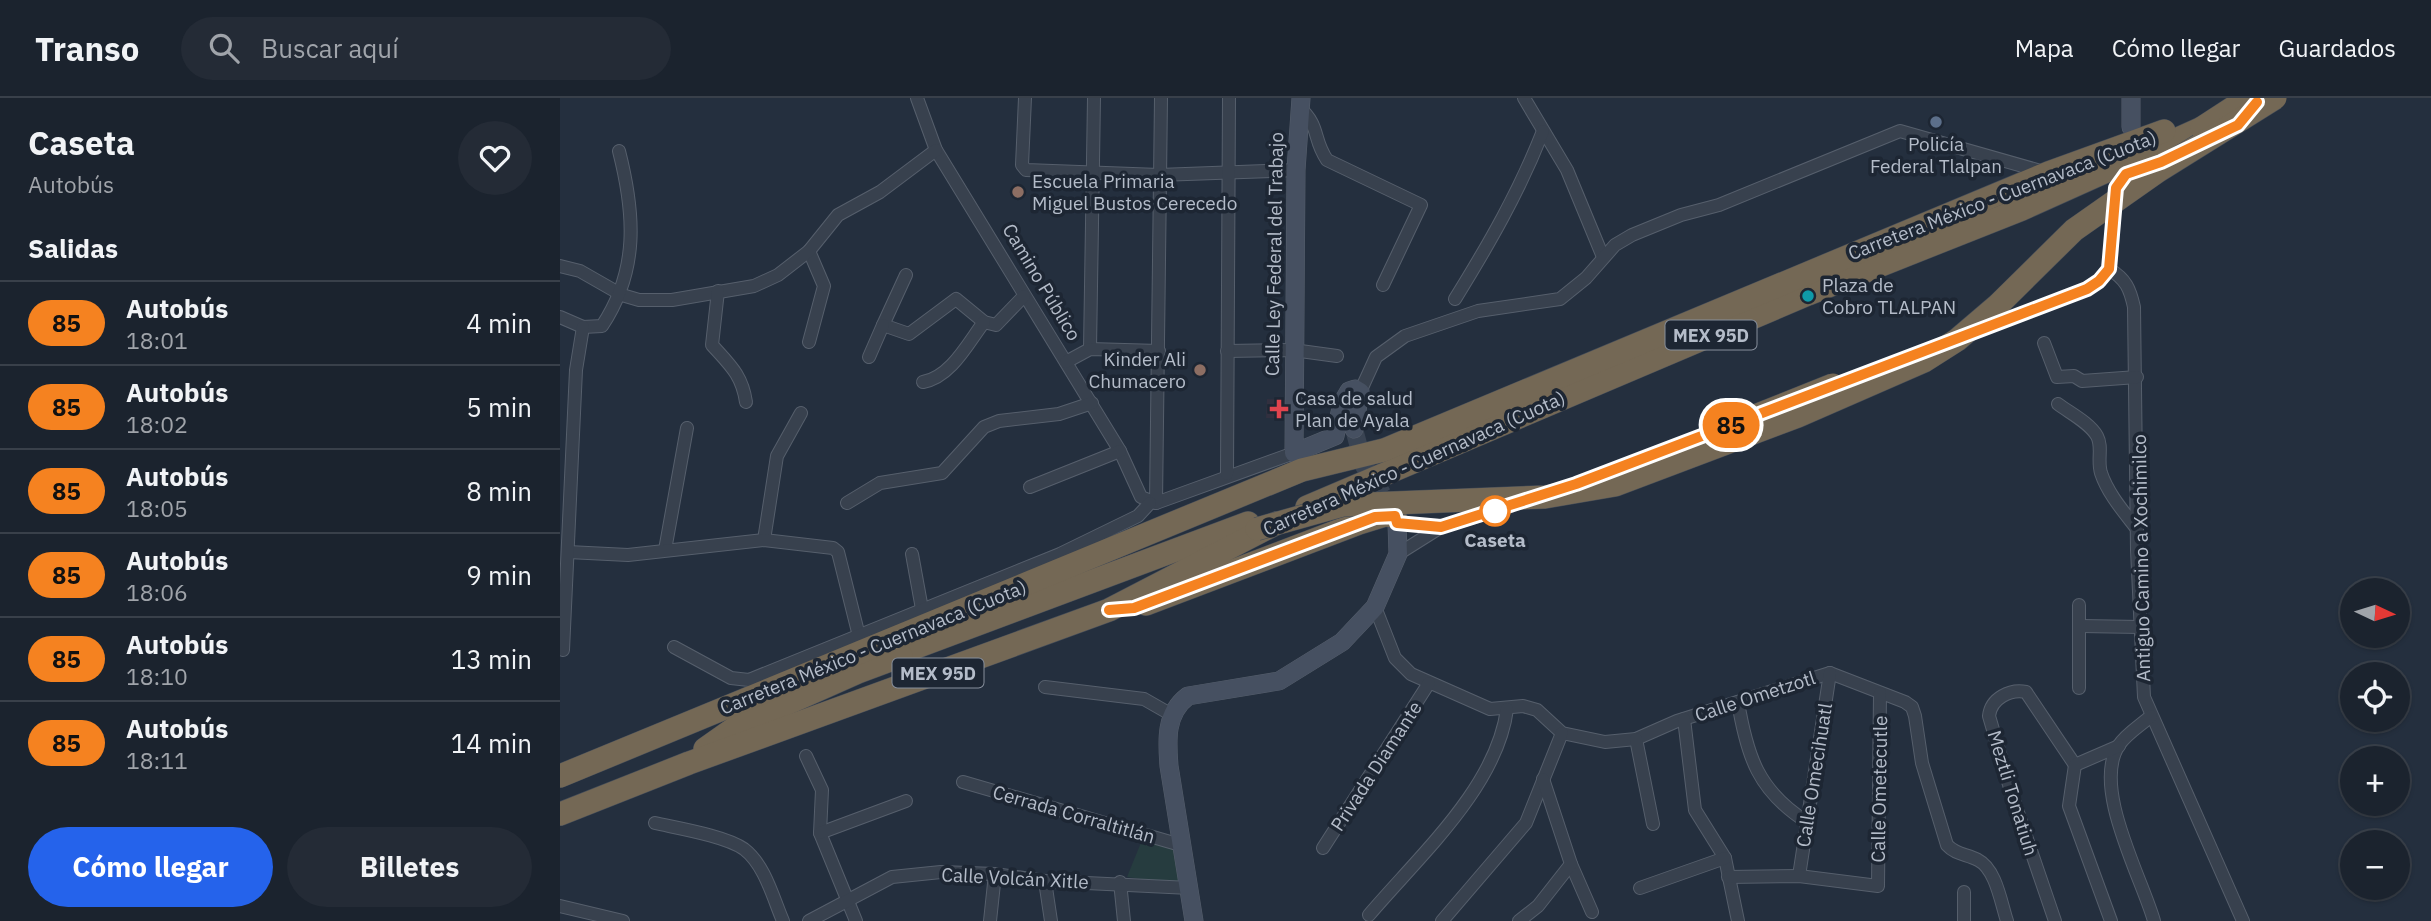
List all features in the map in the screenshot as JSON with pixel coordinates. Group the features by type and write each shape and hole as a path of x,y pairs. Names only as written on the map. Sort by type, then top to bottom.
{"highway":[{"name":"Carretera México - Cuernavaca (Cuota)","path":"560,776 1302,470 1384,450 2048,173 2256,99"},
{"name":"Carretera México - Cuernavaca (Cuota)","path":"560,814 689,762 1109,610 1305,508 1904,254 2119,168 2256,99"},
{"path":"560,792 849,671 1298,503 1342,500 1402,488 1491,487 1612,472 1920,348 1950,329 2068,218 2256,99"},
{"path":"689,762 716,739 756,717 858,672 1342,500"},
{"path":"1109,610 1134,608 1367,520 1385,515 1395,517"},
{"path":"995,622 1033,639"}],"street":[{"name":"Camino Público","path":"917,98 936,150 1092,403 1120,451 1141,498 1153,503"},
{"path":"1025,98 1023,165 1026,170 1159,175 1296,170"},
{"path":"1090,349 1094,98"},
{"path":"1153,503 1159,351 1161,98"},
{"path":"1227,474 1229,98"},
{"path":"1524,98 1567,170 1603,257"},
{"path":"2131,98 2131,127"},
{"path":"1398,554 1441,527 1576,484 2087,289 2099,281 2109,269 2116,188 2126,174 2161,162 2238,125 2256,99"},
{"path":"1300,102 1315,125 1318,148 1327,160 1421,205 1383,285"},
{"name":"Calle Ley Federal del Trabajo","path":"1294,453 1296,170 1300,102"},
{"path":"1455,299 1500,228 1524,181 1543,131"},
{"path":"1354,429 1360,392 1376,357 1405,336 1470,313 1560,299 1586,278 1603,257 1632,235 1681,215 1719,205 1900,131 2048,173"},
{"path":"560,266 580,271 622,295 655,302 754,286 778,275 809,251 838,215 880,192 936,150"},
{"path":"560,317 583,327 602,326 622,295 632,204 620,151"},
{"path":"809,251 824,286 809,342"},
{"name":"Antiguo Camino a Xochimilco","path":"2109,269 2120,275 2130,288 2134,307 2137,530 2144,697 2243,921"},
{"path":"869,357 906,275"},
{"path":"718,291 712,345 737,371 743,384 746,402"},
{"path":"883,325 913,333 956,299 984,322 996,324 1024,296"},
{"path":"923,382 939,377 984,322"},
{"path":"563,650 576,370 583,327"},
{"path":"2044,343 2057,377 2074,376 2082,381 2137,377"},
{"path":"1066,362 1090,349 1159,351"},
{"path":"1227,351 1293,350 1337,356"},
{"path":"674,647 739,681 749,680 822,653 922,609 1060,554 1138,516 1153,503 1335,436 1342,403 1349,391 1360,392"},
{"path":"847,503 880,483 942,473 984,427 999,421 1059,414 1092,403"},
{"path":"2058,404 2096,433 2100,445 2097,456 2101,475 2114,499 2137,530"},
{"path":"764,540 779,448 801,413"},
{"path":"664,550 687,428"},
{"path":"1030,487 1120,451"},
{"path":"1194,921 1167,741 1172,715 1188,696 1279,681 1342,642 1376,607 1398,554 1395,517 1441,527"},
{"path":"568,552 628,555 764,540 833,548 838,552 859,636"},
{"path":"912,554 922,609"},
{"path":"2078,605 2081,626 2078,688"},
{"path":"1376,607 1395,658 1411,674 1490,709 1523,706 1537,710 1562,733 1527,823 1442,921"},
{"path":"2081,626 2140,628"},
{"name":"Calle Ometzotl","path":"1562,733 1605,742 1636,739 1684,719 1830,673 1905,702 1912,707 1915,716 1922,763 1947,845 1953,852 1980,861 1988,867 2007,921"},
{"name":"Calle Omecihuatl","path":"1799,876 1830,673"},
{"name":"Privada Diamante","path":"1323,848 1429,683"},
{"path":"1045,687 1144,699 1172,715"},
{"name":"Meztli Tonatiuh","path":"2055,921 1989,716 1996,700 2016,690 2026,692 2075,765"},
{"name":"Calle Ometecutle","path":"1799,876 1878,886 1880,693"},
{"path":"1738,702 1746,746 1760,775 1783,806 1807,822"},
{"path":"1369,915 1475,790 1493,761 1504,732 1507,709"},
{"path":"2111,921 2069,806 2075,765 2119,746 2151,716"},
{"path":"1684,719 1695,810 1726,858 1738,921"},
{"path":"1636,739 1653,824"},
{"path":"2119,746 2110,781 2113,801 2154,921"},
{"path":"806,756 822,790 820,833 856,921"},
{"path":"1543,779 1571,864 1592,912"},
{"name":"Cerrada Corraltitlán","path":"964,782 1184,846"},
{"path":"820,833 906,801"},
{"path":"655,823 692,830 744,849 760,867 783,921"},
{"path":"1640,888 1726,858"},
{"path":"1519,921 1538,906 1571,864"},
{"name":"Calle Volcán Xitle","path":"809,921 892,877 942,872 995,874 1045,881 1120,882 1190,888"},
{"path":"990,921 995,874"},
{"path":"1728,877 1799,876"},
{"path":"1045,881 1051,921"},
{"path":"1120,882 1124,921"},
{"path":"1964,892 1964,921"},
{"path":"560,906 623,921"}],"shaded area":[{"name":"Casa de salud Plan de Ayala","path":"1267,399 1292,400 1290,418 1266,418"}],"green space":[{"path":"1142,840 1172,847 1185,885 1127,877"}],"tunnel":[{"path":"1354,429 1364,466 1393,510"}],"bus line":[{"name":"85","path":"1109,610 1134,608 1375,517 1395,516 1397,523 1441,527 1495,511 1576,484 2087,289 2099,281 2109,269 2116,188 2126,174 2161,162 2238,125 2257,102"}],"place":[{"name":"Policía Federal Tlalpan","path":"1936,122"},
{"name":"Escuela Primaria Miguel Bustos Cerecedo","path":"1018,192"},
{"name":"Plaza de Cobro TLALPAN","path":"1808,296"},
{"name":"Kinder Ali Chumacero","path":"1200,370"},
{"name":"Casa de salud Plan de Ayala","path":"1279,409"},
{"name":"Caseta","path":"1495,511"}]}
